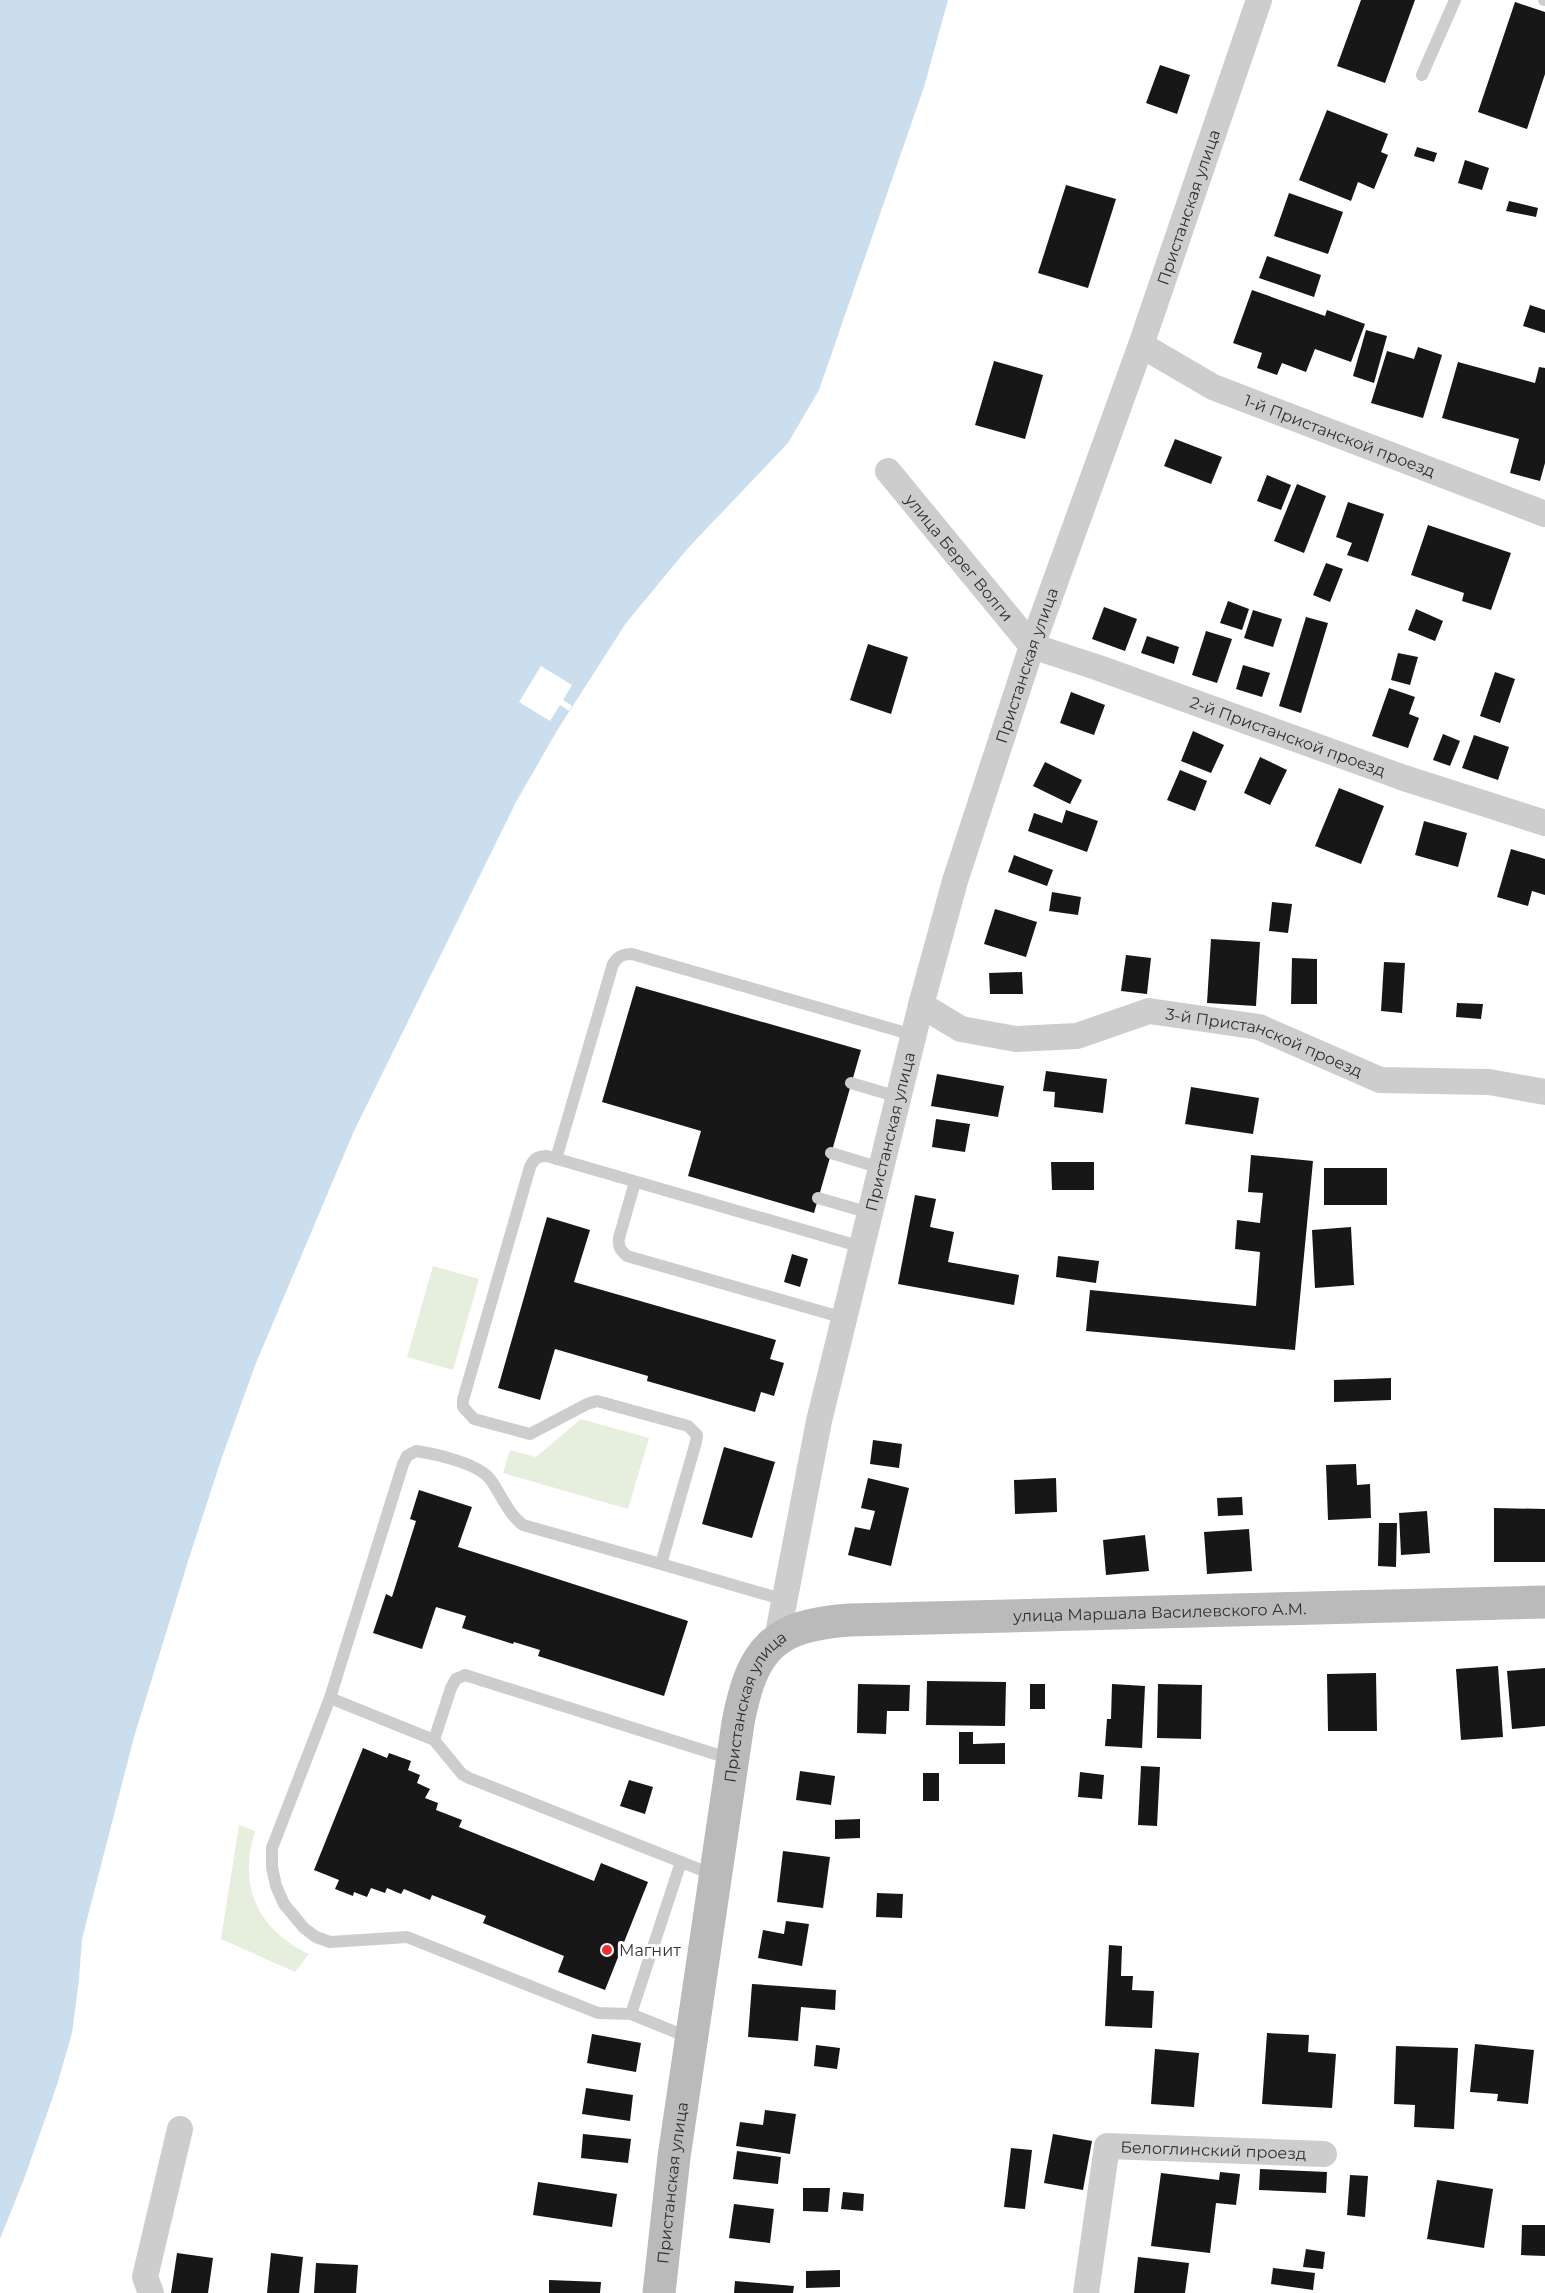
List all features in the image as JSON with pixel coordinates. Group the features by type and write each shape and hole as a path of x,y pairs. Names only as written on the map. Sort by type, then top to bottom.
{"street":[{"name":"Пристанская улица","path":"659,2293 674,2157 738,1723 748,1679 764,1651 777,1639 819,1421 913,1035 955,881 1032,646 1141,345 1259,0"},
{"name":"1-й Пристанской проезд","path":"1141,345 1213,387 1545,514"},
{"name":"улица Берег Волги","path":"888,471 1032,646"},
{"name":"2-й Пристанской проезд","path":"1032,646 1404,778 1545,823"},
{"name":"3-й Пристанской проезд","path":"921,1005 961,1029 1016,1039 1077,1036 1149,1011 1259,1027 1380,1080 1490,1082 1545,1092"},
{"name":"улица Маршала Василевского А.М.","path":"777,1639 819,1622 850,1620 1545,1602"},
{"path":"151,2293 145,2277 180,2128"},
{"name":"Белоглинский проезд","path":"1086,2293 1107,2146 1324,2154"}],"lane":[{"path":"1422,75 1455,0"},
{"path":"556,1159 613,964 624,954 632,954 913,1035"},
{"path":"851,1083 898,1097"},
{"path":"831,1153 881,1168"},
{"path":"661,1564 696,1442 696,1435 688,1426 597,1401 530,1434 474,1419 463,1407 463,1400 530,1167 534,1160 539,1156 556,1159 862,1247"},
{"path":"635,1182 618,1245 627,1256 844,1318"},
{"path":"818,1198 870,1213"},
{"path":"691,2039 631,2014 598,2013 407,1937 330,1942 316,1937 304,1928 284,1904 276,1886 272,1848 330,1698 402,1464 407,1456 416,1451 472,1466 481,1471 489,1478 517,1520 524,1525 785,1600"},
{"path":"434,1740 451,1688 456,1679 465,1675 733,1759"},
{"path":"330,1698 434,1740 457,1769 469,1778 715,1875"},
{"path":"631,2014 681,1862"}],"green space":[{"path":"433,1266 479,1279 453,1370 407,1357"},
{"path":"581,1419 649,1438 628,1509 503,1473 510,1450 536,1457"},
{"path":"239,1825 255,1831 250,1851 249,1870 256,1904 276,1932 309,1954 295,1972 221,1939"}],"water":[{"path":"0,0 948,0 924,87 819,390 788,443 688,548 626,623 558,729 516,802 354,1131 256,1363 190,1555 134,1737 82,1939 72,2033 57,2085 0,2239"}],"pier":[{"path":"541,666 572,685 563,700 572,706 569,711 560,705 550,721 519,702"}],"building":[{"path":"1361,0 1415,0 1385,83 1337,66"},
{"path":"1515,2 1545,12 1545,74 1527,129 1478,112"},
{"path":"1160,65 1190,75 1177,114 1146,103"},
{"path":"1327,110 1388,134 1381,152 1388,155 1374,189 1358,182 1351,201 1299,180"},
{"path":"1417,147 1437,153 1434,162 1414,156"},
{"path":"1465,160 1489,168 1482,190 1458,183"},
{"path":"1066,185 1116,199 1088,288 1038,273"},
{"path":"1289,193 1343,212 1328,254 1274,236"},
{"path":"1509,201 1538,208 1536,217 1506,211"},
{"path":"1267,256 1321,275 1314,297 1259,278"},
{"path":"1252,290 1325,316 1327,310 1365,324 1351,362 1315,349 1306,372 1282,363 1277,375 1257,368 1262,353 1233,343"},
{"path":"1530,305 1545,310 1545,333 1523,326"},
{"path":"1366,330 1387,336 1374,383 1353,376"},
{"path":"1418,347 1442,355 1423,418 1371,403 1387,351 1414,359"},
{"path":"994,361 1043,375 1025,439 975,425"},
{"path":"1458,362 1535,383 1539,367 1545,368 1545,463 1540,481 1510,473 1519,439 1442,418"},
{"path":"1175,439 1222,457 1211,484 1164,466"},
{"path":"1267,475 1291,485 1281,510 1257,501"},
{"path":"1297,484 1326,496 1304,553 1274,541"},
{"path":"1348,502 1384,514 1368,562 1347,555 1352,543 1336,537"},
{"path":"1428,525 1511,553 1491,610 1462,601 1464,593 1411,575"},
{"path":"1326,563 1343,569 1330,602 1313,595"},
{"path":"1228,601 1249,609 1242,630 1220,623"},
{"path":"1104,607 1137,619 1125,651 1092,639"},
{"path":"1416,609 1443,621 1435,641 1408,630"},
{"path":"1253,610 1282,619 1273,647 1244,638"},
{"path":"1306,617 1328,623 1301,713 1279,706"},
{"path":"1206,631 1232,639 1217,683 1192,675"},
{"path":"1147,636 1179,647 1174,664 1141,653"},
{"path":"868,644 908,657 891,714 850,700"},
{"path":"1398,653 1418,657 1410,685 1391,680"},
{"path":"1243,665 1270,673 1262,697 1236,689"},
{"path":"1495,672 1515,679 1500,723 1480,716"},
{"path":"1389,688 1415,697 1409,714 1419,718 1408,748 1372,736"},
{"path":"1071,692 1105,705 1094,735 1060,723"},
{"path":"1193,731 1224,745 1211,773 1181,761"},
{"path":"1443,734 1460,741 1450,766 1433,760"},
{"path":"1474,735 1509,747 1498,780 1462,768"},
{"path":"1260,757 1287,770 1270,805 1244,793"},
{"path":"1045,762 1082,780 1070,804 1033,786"},
{"path":"1180,770 1207,781 1195,811 1167,800"},
{"path":"1339,788 1384,806 1361,864 1315,846"},
{"path":"1066,810 1098,821 1087,852 1028,831 1034,813 1062,823"},
{"path":"1424,821 1467,833 1458,867 1415,855"},
{"path":"1511,849 1545,859 1545,895 1532,891 1528,906 1497,897"},
{"path":"1014,855 1053,870 1047,886 1008,872"},
{"path":"1052,892 1081,897 1078,915 1049,911"},
{"path":"1272,902 1292,904 1288,933 1269,931"},
{"path":"995,909 1037,922 1026,957 984,944"},
{"path":"1211,939 1260,942 1256,1006 1207,1003"},
{"path":"1126,955 1151,958 1147,994 1121,991"},
{"path":"1292,958 1317,959 1317,1004 1291,1004"},
{"path":"1384,962 1405,963 1402,1013 1381,1011"},
{"path":"1022,972 1023,994 990,994 989,973"},
{"path":"636,986 861,1050 814,1213 688,1176 701,1131 602,1102"},
{"path":"1457,1003 1483,1004 1481,1019 1456,1017"},
{"path":"1046,1071 1107,1079 1103,1113 1054,1107 1055,1092 1043,1091"},
{"path":"937,1074 1004,1086 998,1117 931,1106"},
{"path":"1191,1087 1259,1098 1253,1134 1185,1124"},
{"path":"936,1119 970,1124 965,1152 932,1147"},
{"path":"1251,1155 1313,1161 1295,1350 1086,1331 1090,1290 1256,1306 1260,1252 1235,1249 1237,1220 1260,1223 1263,1193 1248,1192"},
{"path":"1051,1162 1094,1162 1094,1190 1052,1190"},
{"path":"1324,1168 1387,1168 1387,1205 1324,1205"},
{"path":"915,1195 936,1199 930,1227 954,1232 948,1262 1019,1275 1014,1305 898,1284"},
{"path":"547,1217 590,1230 574,1282 776,1340 770,1359 784,1363 774,1396 761,1392 755,1412 647,1381 648,1376 555,1349 540,1400 498,1388"},
{"path":"1351,1227 1354,1285 1315,1288 1312,1230"},
{"path":"792,1254 808,1259 800,1287 784,1282"},
{"path":"1058,1256 1099,1261 1096,1283 1056,1277"},
{"path":"1391,1378 1391,1400 1334,1402 1334,1380"},
{"path":"873,1440 902,1444 899,1468 870,1464"},
{"path":"724,1447 775,1462 752,1538 702,1524"},
{"path":"1356,1464 1357,1485 1370,1484 1371,1518 1328,1520 1326,1465"},
{"path":"868,1478 909,1488 891,1566 848,1555 855,1527 870,1530 875,1511 861,1508"},
{"path":"1056,1478 1057,1512 1015,1514 1014,1480"},
{"path":"419,1490 472,1507 458,1547 688,1621 664,1696 538,1656 540,1650 462,1628 466,1616 436,1607 422,1649 373,1633 386,1594 392,1597 416,1521 410,1519"},
{"path":"1242,1497 1243,1515 1218,1516 1217,1498"},
{"path":"1494,1508 1545,1509 1545,1562 1494,1562"},
{"path":"1427,1511 1430,1553 1401,1555 1399,1513"},
{"path":"1379,1523 1397,1523 1396,1567 1378,1566"},
{"path":"1249,1529 1252,1571 1207,1574 1204,1532"},
{"path":"1145,1535 1149,1571 1106,1575 1103,1540"},
{"path":"1498,1666 1503,1737 1461,1740 1456,1669"},
{"path":"1545,1668 1545,1726 1512,1729 1507,1671"},
{"path":"1376,1673 1377,1731 1328,1731 1327,1674"},
{"path":"927,1681 1006,1682 1005,1726 926,1725"},
{"path":"858,1684 910,1685 909,1711 887,1711 886,1734 857,1733"},
{"path":"1030,1684 1045,1684 1045,1709 1030,1709"},
{"path":"1112,1684 1145,1686 1142,1748 1105,1746 1107,1719 1111,1719"},
{"path":"1158,1684 1202,1685 1201,1739 1157,1738"},
{"path":"959,1732 973,1732 973,1744 1005,1743 1005,1764 959,1764"},
{"path":"363,1748 387,1758 389,1753 411,1761 408,1770 420,1775 417,1783 430,1789 425,1798 438,1803 436,1810 462,1820 459,1827 594,1881 601,1863 648,1882 605,1990 558,1972 564,1956 483,1923 486,1916 432,1895 430,1900 404,1889 401,1894 387,1888 385,1893 371,1888 367,1897 354,1892 353,1896 335,1889 339,1880 314,1870"},
{"path":"1141,1766 1160,1767 1157,1826 1138,1825"},
{"path":"800,1771 835,1776 831,1805 796,1800"},
{"path":"1080,1772 1104,1775 1102,1799 1078,1797"},
{"path":"923,1773 939,1773 939,1801 923,1801"},
{"path":"629,1780 653,1787 645,1814 620,1806"},
{"path":"860,1819 860,1838 835,1839 835,1820"},
{"path":"783,1851 830,1857 823,1908 777,1902"},
{"path":"877,1893 903,1894 902,1918 876,1917"},
{"path":"786,1921 809,1924 802,1966 758,1958 763,1930 784,1934"},
{"path":"1109,1945 1122,1946 1121,1976 1133,1976 1132,1990 1154,1991 1152,2028 1105,2026"},
{"path":"752,1984 836,1990 835,2010 801,2007 798,2041 748,2037"},
{"path":"1267,2033 1309,2035 1308,2052 1336,2054 1332,2108 1262,2104"},
{"path":"592,2034 641,2043 636,2072 587,2063"},
{"path":"1475,2044 1534,2050 1528,2104 1497,2101 1498,2094 1470,2092"},
{"path":"816,2045 840,2048 837,2069 814,2066"},
{"path":"1396,2046 1458,2048 1454,2129 1414,2127 1415,2105 1394,2104"},
{"path":"1155,2049 1199,2053 1194,2107 1151,2104"},
{"path":"586,2088 633,2095 630,2121 582,2114"},
{"path":"765,2110 796,2114 790,2154 736,2146 740,2122 763,2125"},
{"path":"583,2134 631,2139 628,2163 581,2158"},
{"path":"1053,2134 1092,2141 1083,2190 1044,2183"},
{"path":"1011,2148 1032,2150 1025,2209 1004,2207"},
{"path":"737,2151 781,2157 778,2184 733,2179"},
{"path":"1260,2169 1327,2172 1326,2193 1259,2190"},
{"path":"1220,2172 1240,2174 1236,2205 1216,2203 1210,2253 1151,2246 1161,2173 1219,2180"},
{"path":"1350,2175 1368,2176 1365,2217 1347,2215"},
{"path":"1437,2180 1493,2189 1484,2248 1427,2239"},
{"path":"538,2182 617,2194 612,2227 533,2215"},
{"path":"803,2188 830,2188 828,2212 803,2211"},
{"path":"843,2192 864,2194 863,2211 841,2209"},
{"path":"734,2204 774,2209 770,2243 729,2238"},
{"path":"1522,2225 1545,2225 1545,2256 1521,2255"},
{"path":"1306,2249 1325,2252 1323,2269 1303,2267"},
{"path":"177,2253 213,2258 208,2293 171,2293"},
{"path":"271,2253 303,2257 299,2293 267,2293"},
{"path":"1138,2257 1189,2263 1185,2293 1134,2293"},
{"path":"316,2263 358,2265 356,2293 314,2293"},
{"path":"1273,2268 1315,2273 1313,2290 1271,2284"},
{"path":"840,2270 840,2287 806,2288 806,2271"},
{"path":"549,2280 601,2282 600,2293 549,2293"},
{"path":"735,2281 794,2286 793,2293 734,2293"}],"place":[{"name":"Магнит","path":"607,1950"}]}
